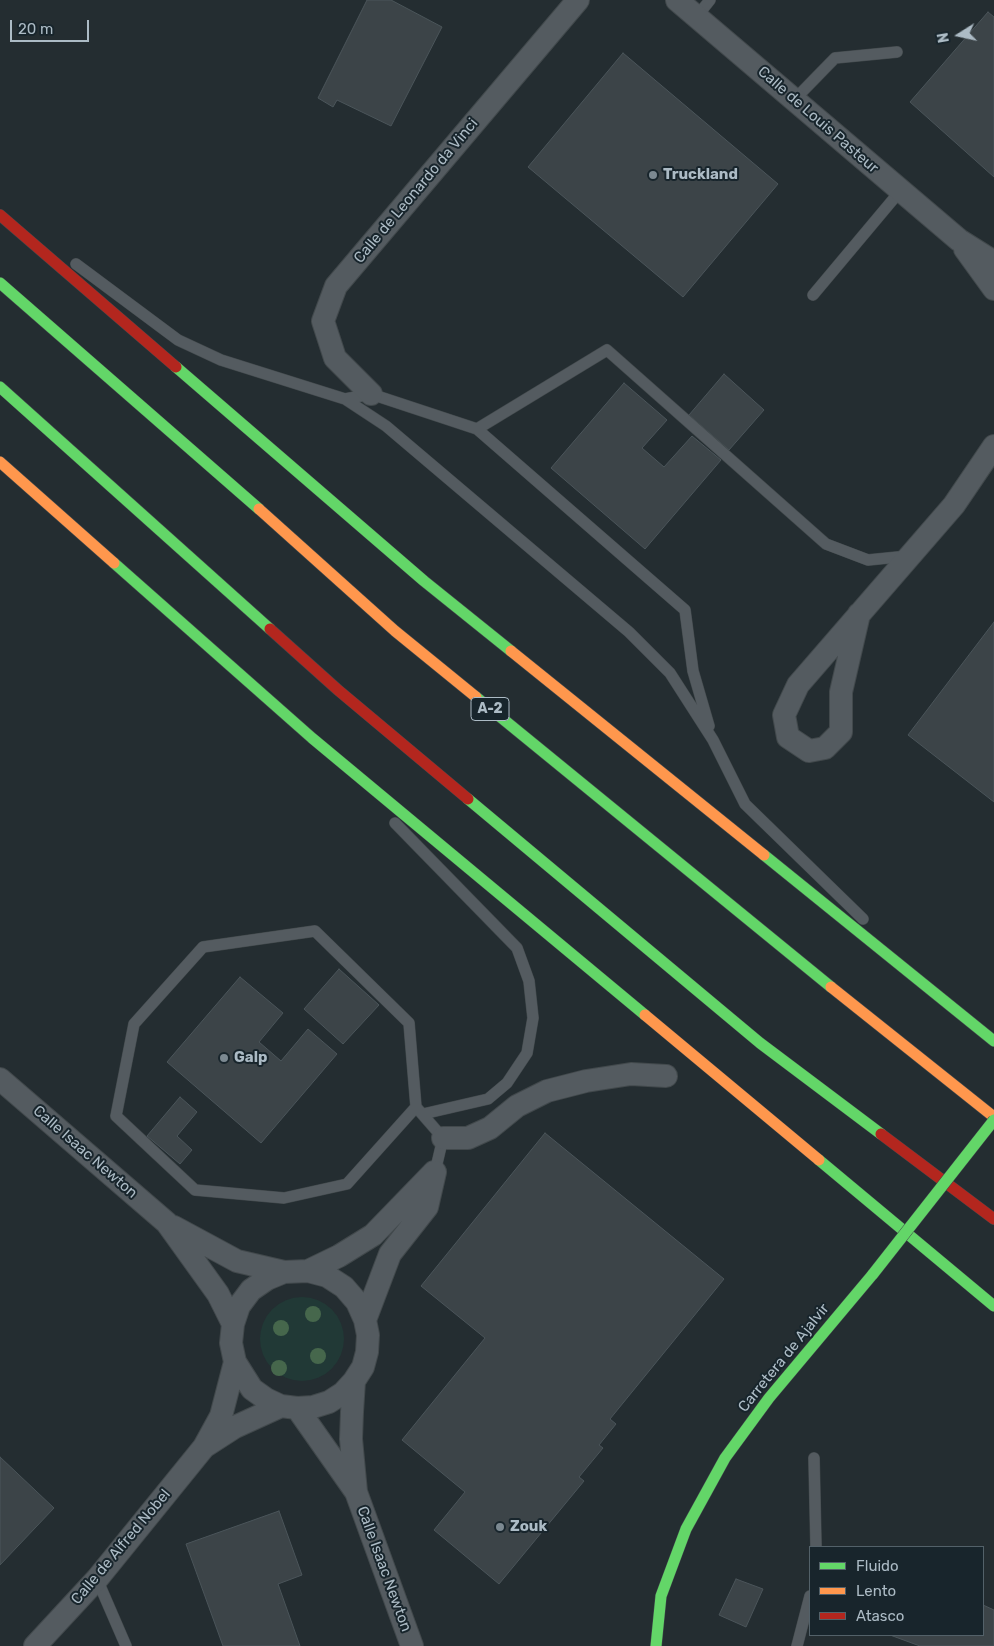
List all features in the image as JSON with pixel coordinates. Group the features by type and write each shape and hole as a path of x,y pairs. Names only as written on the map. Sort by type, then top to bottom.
{"main road":[{"path":"0,215 424,581 994,1041"},
{"name":"A-2","path":"0,283 213,468 395,631 994,1118"},
{"path":"0,387 338,690 760,1043 994,1218"},
{"path":"0,462 312,738 994,1306"},
{"path":"723,1081 922,1229"},
{"name":"Carretera de Ajalvir","path":"656,1646 661,1596 686,1529 725,1458 769,1398 873,1274 994,1118"}],"street":[{"name":"Calle de Leonardo da Vinci","path":"371,394 335,358 323,321 336,286 578,0"},
{"name":"Calle de Louis Pasteur","path":"677,0 704,8 795,99 959,240 994,262"},
{"name":"Calle de Louis Pasteur","path":"959,240 994,289"},
{"path":"954,505 994,446"},
{"path":"860,614 841,692 841,732 825,748 809,751 788,737 784,715 798,685 954,505 994,469"},
{"path":"442,1138 468,1138 476,1135 490,1128 517,1106 548,1091 586,1081 631,1074 666,1076"},
{"name":"Calle Isaac Newton","path":"1,1079 166,1222 237,1261 284,1272"},
{"path":"308,1271 339,1256 373,1235 435,1172"},
{"path":"365,1320 390,1254 427,1207 435,1172"},
{"name":"Calle Isaac Newton","path":"166,1222 218,1294 233,1324"},
{"path":"204,1447 242,1423 289,1407 313,1407 329,1402 343,1393 363,1367 367,1352 368,1336 365,1320 357,1302 344,1287 327,1276 308,1271 284,1272 267,1279 251,1290 239,1306 233,1324 231,1343 235,1362 252,1390 266,1399 289,1407"},
{"path":"204,1447 221,1416 235,1362"},
{"name":"Calle Isaac Newton","path":"354,1381 351,1439 356,1492 412,1646"},
{"name":"Calle Isaac Newton","path":"289,1407 356,1492"},
{"name":"Calle de Alfred Nobel","path":"35,1646 96,1579 204,1447"}],"lane":[{"path":"795,99 835,58 897,52"},
{"path":"813,296 901,190"},
{"path":"0,207 178,340 221,360 345,399 386,426 629,632 670,673 713,740 745,804 964,1018"},
{"path":"476,429 607,350 826,544 868,560 909,556"},
{"path":"345,399 371,394 476,429 685,610 693,671 713,740"},
{"path":"312,738 517,948 529,981 533,1018 527,1053 507,1083 488,1099 419,1110 347,1184 284,1198 195,1190 116,1116 134,1024 203,948 316,931 408,1023 419,1110 442,1138 435,1172"},
{"path":"814,1458 816,1546"},
{"path":"96,1579 126,1646"},
{"path":"797,1646 809,1600"}],"green space":[{"path":"302,1297 318,1300 332,1309 341,1323 344,1339 341,1355 332,1369 318,1378 302,1381 286,1378 272,1369 263,1355 260,1339 263,1323 272,1309 286,1300"}],"building":[{"path":"367,0 391,0 442,27 391,126 337,100 333,107 318,98"},
{"path":"988,12 994,17 994,177 910,102"},
{"name":"Truckland","path":"623,53 778,184 683,297 528,167"},
{"path":"724,374 764,410 729,450 689,415"},
{"path":"624,383 667,420 642,448 664,467 692,436 721,460 645,549 551,468"},
{"path":"994,622 994,802 908,735"},
{"path":"339,969 379,1005 343,1044 304,1009"},
{"name":"Galp","path":"240,977 283,1013 259,1042 281,1061 308,1029 337,1054 261,1143 167,1062"},
{"path":"180,1097 197,1112 177,1136 192,1150 180,1164 147,1136"},
{"path":"545,1133 724,1279 610,1419 616,1424 599,1445 603,1448 579,1477 584,1481 499,1584 434,1530 465,1492 402,1440 485,1338 421,1286"},
{"path":"0,1457 54,1508 0,1565"},
{"path":"279,1511 302,1575 278,1584 300,1646 223,1646 186,1544"},
{"path":"736,1579 763,1589 746,1627 719,1615"},
{"path":"984,1605 994,1610 994,1646 920,1646 893,1636 984,1636"}],"traffic: fast":[{"path":"0,283 259,509"},
{"path":"176,367 424,581 511,651"},
{"path":"0,387 270,629"},
{"path":"114,563 312,738 645,1015"},
{"path":"476,697 831,987"},
{"path":"468,799 760,1043 881,1134"},
{"path":"764,855 994,1041"},
{"path":"873,1274 994,1120"},
{"path":"819,1160 994,1306"},
{"path":"656,1646 661,1596 686,1529 725,1458 769,1398 873,1274"}],"traffic: slow":[{"path":"0,462 114,563"},
{"path":"259,509 395,631 476,697"},
{"path":"511,651 764,855"},
{"path":"831,987 994,1117"},
{"path":"645,1015 819,1160"}],"traffic: jam":[{"path":"0,215 176,367"},
{"path":"270,629 338,690 468,799"},
{"path":"881,1134 994,1219"}],"place":[{"name":"Truckland","path":"653,175"},
{"name":"Galp","path":"224,1058"},
{"name":"Zouk","path":"500,1527"}]}
